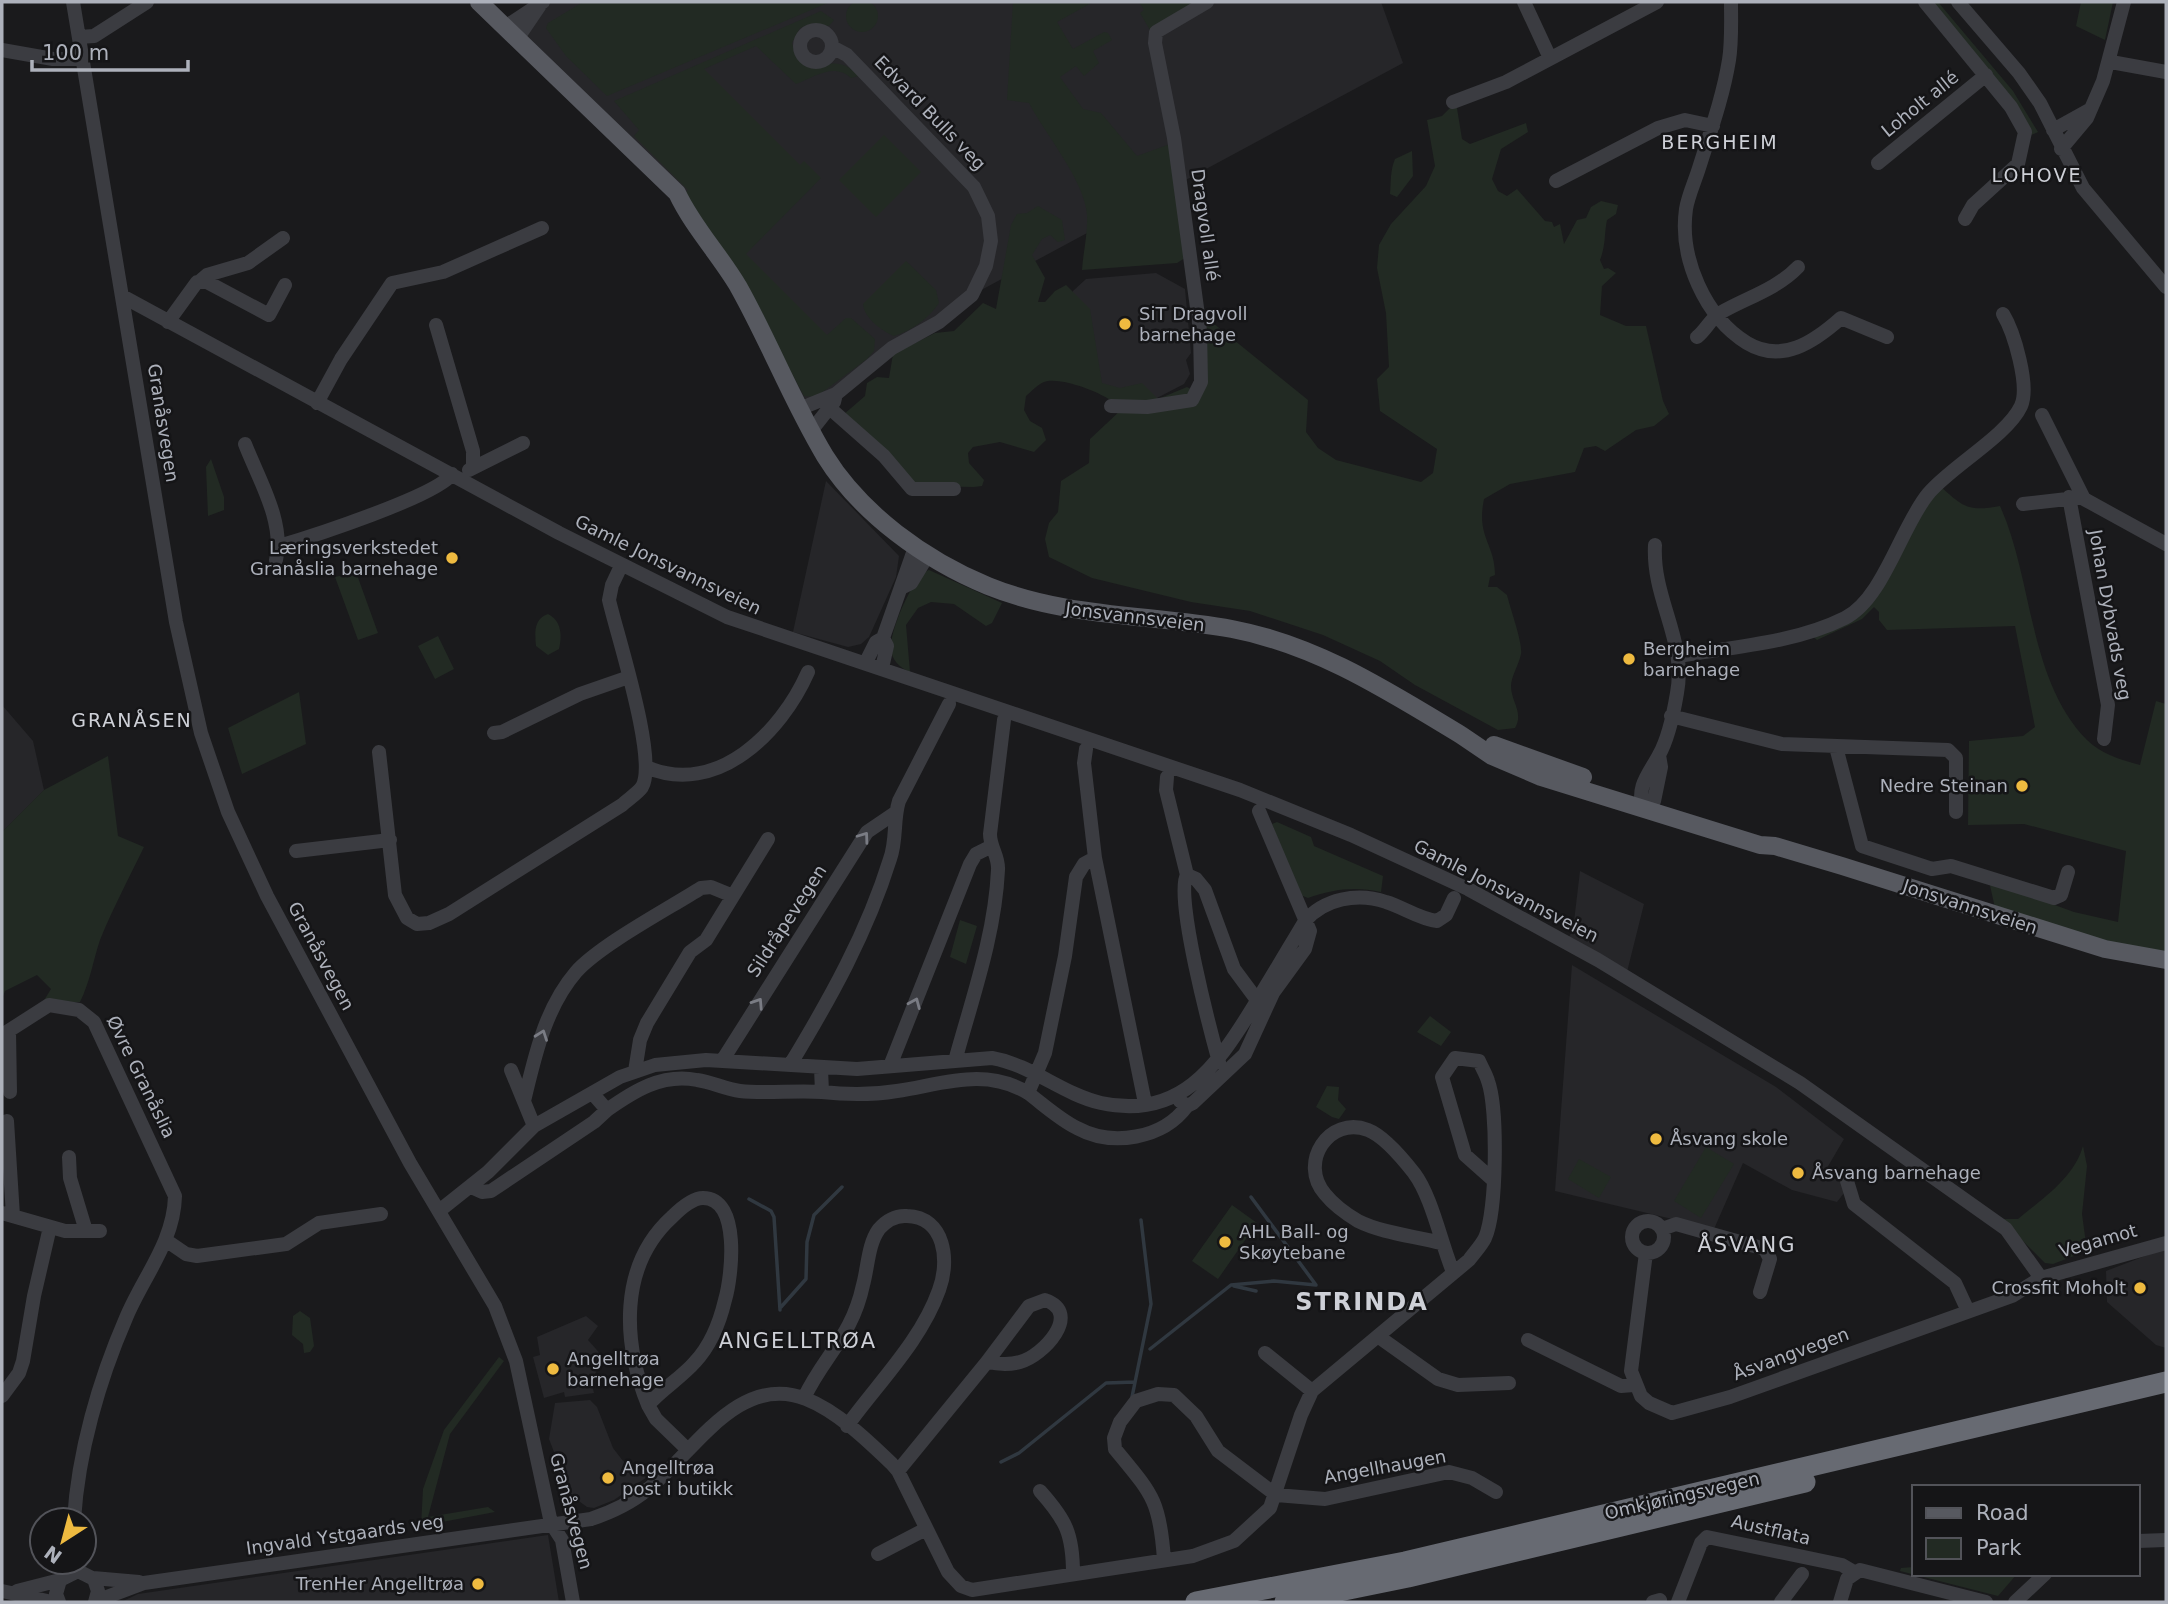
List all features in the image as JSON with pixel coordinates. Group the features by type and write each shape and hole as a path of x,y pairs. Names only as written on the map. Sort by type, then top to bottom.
{"highway":[{"name":"Omkjøringsvegen","path":"1285,1602 1408,1577 2134,1397 2166,1382"},
{"name":"Omkjøringsvegen","path":"1196,1602 1405,1562 2134,1397 2166,1397"}],"main road":[{"name":"Jonsvannsveien","path":"479,2 606,127 614,141 685,209 738,286 826,458 852,490 922,551 987,586 1052,606 1092,614 1231,629 1288,643 1342,665 1461,735 1472,745 1519,768 1763,838 1775,846 2105,949 2166,960"}],"street":[{"path":"73,2 122,296"},
{"path":"79,37 94,36 147,2"},
{"name":"Dragvoll allé","path":"1111,406 1147,407 1192,400 1201,382 1203,362 1196,295 1174,138 1155,43 1156,32 1207,2"},
{"path":"1524,2 1550,58"},
{"path":"1452,102 1506,82 1657,2"},
{"path":"1731,2 1729,60 1713,126 1686,208 1694,280 1717,315 1742,340 1762,352 1783,352 1818,339 1841,318 1887,337"},
{"name":"Loholt allé","path":"1925,2 2011,107 2025,132 2018,164 1973,205 1965,219"},
{"path":"1958,2 2019,73 2083,188 2166,287"},
{"path":"2061,149 2083,124 2111,62 2124,2"},
{"path":"511,33 541,3"},
{"name":"Edvard Bulls veg","path":"799,408 836,394 892,348 939,322 972,295 986,266 991,241 988,216 968,179 848,55 832,47"},
{"path":"2,50 53,59 82,59"},
{"path":"2111,62 2166,72"},
{"name":"Loholt allé","path":"1878,163 1986,75"},
{"path":"2053,130 2090,109"},
{"path":"1556,181 1658,128 1685,120 1713,126"},
{"path":"317,403 341,359 392,283 443,272 542,228"},
{"path":"168,322 191,287 207,275 248,263 283,238"},
{"path":"1697,337 1717,315 1766,289 1798,267"},
{"path":"200,281 269,315 285,285"},
{"name":"Gamle Jonsvannsveien","path":"122,296 621,566 699,604 762,631 866,662 1240,790 1351,835 1500,906 1598,960 1800,1083 2006,1229 2041,1278"},
{"name":"Granåsvegen","path":"122,296 176,622 195,712 212,766 233,823 268,896 410,1163 487,1290 512,1349 551,1523 562,1540 573,1602"},
{"path":"1678,656 1808,632 1848,617 1869,594 1928,494 2009,422 2021,405 2023,383 2012,328 2003,314"},
{"path":"436,325 473,451 473,466"},
{"name":"Edvard Bulls veg","path":"811,431 834,402 836,394"},
{"path":"833,411 884,456 912,489 954,489"},
{"name":"Johan Dybvads veg","path":"2042,415 2077,498 2108,705 2104,739"},
{"path":"245,444 275,522 278,553 415,499 473,466 523,443"},
{"path":"2023,504 2077,498"},
{"name":"Johan Dybvads veg","path":"2077,498 2166,544"},
{"path":"1645,802 1661,767 1659,755 1677,693 1678,656 1654,571 1655,545"},
{"path":"866,662 876,642 883,638 903,587 911,583 922,551"},
{"path":"379,752 395,895 402,910 417,924 429,923 480,896 614,811 642,786 646,767 629,677 610,600 612,585 621,566"},
{"path":"882,668 887,646 883,638"},
{"path":"646,767 666,775 699,774 710,773 737,761 796,700 808,672"},
{"path":"494,733 502,732 580,694 629,677"},
{"name":"Sildråpevegen","path":"790,1065 828,1001 871,913 894,848 895,813 949,704"},
{"path":"1671,716 1768,742 1836,747 1914,747 1953,752 1956,758 1956,811"},
{"path":"955,1061 993,915 999,864 990,847 1003,720"},
{"path":"1836,747 1862,846 1932,869 1951,866 2054,898 2061,895 2068,872"},
{"path":"1086,749 1084,763 1096,858 1145,1103"},
{"path":"1167,777 1166,790 1219,1062"},
{"path":"471,1186 482,1192 491,1191 644,1086 669,1079 695,1079 741,1091 797,1090 866,1095 958,1079 989,1079 1028,1093 1066,1121 1088,1133 1121,1138 1149,1133 1169,1124 1245,1054 1273,993 1305,949 1307,926 1259,811"},
{"name":"Sildråpevegen","path":"722,1060 867,832 895,813"},
{"path":"635,1071 640,1040 647,1023 690,952 706,940 768,839"},
{"path":"296,851 390,840"},
{"path":"890,1066 970,864 980,852 990,847"},
{"path":"1028,1093 1037,1074 1052,1023 1078,872 1096,858"},
{"path":"1185,881 1205,890 1234,969 1258,1000"},
{"path":"524,1101 543,1033 573,975 593,957 701,888 711,887 733,896"},
{"path":"439,1212 471,1186 534,1125 635,1071 675,1061 722,1060 821,1068 992,1058 1013,1063 1071,1092 1100,1102 1145,1103 1173,1096 1199,1080 1219,1062 1307,926 1332,901 1352,898 1385,901 1437,920 1446,915 1454,898"},
{"name":"Øvre Granåslia","path":"10,1092 5,1033 49,1005 76,1009 94,1022 175,1196 175,1213 167,1241 145,1277 117,1342 81,1464 76,1506"},
{"path":"847,1426 914,1337 938,1294 945,1257 938,1234 929,1223 915,1216 892,1219 878,1231 853,1319 804,1398 847,1426 898,1471 948,1573 961,1586 972,1590 1193,1556 1234,1541 1254,1525 1276,1495 1301,1415 1312,1391 1469,1260 1485,1238 1491,1214 1492,1179 1493,1112 1489,1082 1479,1061 1455,1058 1442,1077 1446,1096 1465,1155 1492,1179"},
{"path":"821,1068 822,1092"},
{"path":"511,1070 534,1125"},
{"path":"593,1094 607,1110"},
{"path":"1173,1096 1187,1106"},
{"path":"7,1121 7,1214 50,1227 93,1231 72,1186 69,1157"},
{"path":"1441,1242 1356,1220 1324,1194 1315,1169 1320,1143 1334,1132 1353,1126 1371,1130 1414,1173 1453,1272"},
{"path":"1847,1181 1854,1204 1955,1283 1968,1311"},
{"path":"648,1405 695,1362 716,1327 725,1301 730,1274 728,1221 725,1211 715,1200 700,1197 687,1204 650,1241 641,1257 630,1305 634,1368 648,1405 656,1419 688,1450"},
{"path":"167,1241 186,1254 197,1256 286,1244 319,1223 381,1214"},
{"path":"1649,1221 1662,1229 1664,1236 1659,1249 1646,1253 1640,1251 1632,1240 1636,1227 1649,1221"},
{"path":"1662,1229 1676,1224 1765,1250 1770,1259 1759,1292"},
{"path":"2,1396 19,1373 23,1362 34,1296 50,1227"},
{"name":"Vegamot","path":"2041,1278 2166,1242"},
{"path":"1634,1385 1631,1371 1646,1253"},
{"name":"Åsvangvegen","path":"1528,1340 1621,1386 1634,1385 1641,1395 1661,1409 1684,1412 2012,1296 2041,1278"},
{"path":"898,1471 1032,1304 1045,1300 1059,1309 1062,1319 1060,1326 1028,1358 1006,1364 987,1362"},
{"path":"1379,1337 1438,1379 1458,1385 1509,1382"},
{"path":"1265,1353 1312,1391"},
{"name":"Ingvald Ystgaards veg","path":"96,1602 144,1583 591,1519 624,1506 649,1489 688,1450 748,1400 785,1394 804,1398"},
{"path":"1164,1560 1156,1500 1115,1449 1114,1438 1120,1422 1136,1401 1158,1394 1181,1399 1196,1416 1218,1451 1276,1495"},
{"name":"Angellhaugen","path":"1276,1495 1325,1499 1449,1472 1472,1478 1496,1492"},
{"path":"1040,1491 1064,1518 1073,1546 1073,1574"},
{"path":"878,1553 926,1529"},
{"name":"Austflata","path":"1678,1602 1701,1543 1707,1537 1842,1565 1854,1572"},
{"path":"2140,1541 2166,1540"},
{"path":"1839,1602 1847,1578 1854,1572 1871,1571 1986,1602"},
{"name":"Ingvald Ystgaards veg","path":"98,1573 144,1583"},
{"path":"1781,1602 1802,1574"},
{"path":"8,1591 51,1576"},
{"path":"59,1602 56,1594 62,1576"},
{"path":"88,1576 98,1591 96,1602"},
{"path":"2015,1602 2043,1576"},
{"path":"8,1591 52,1602"}],"shaded area":[{"path":"530,2 1381,2 1403,63 972,295 819,398 801,399 685,209 505,27"},
{"name":"SiT Dragvoll barnehage","path":"1156,273 1185,289 1191,353 1186,360 1190,374 1184,384 1155,399 1074,379 1056,339 1073,291 1086,279"},
{"path":"826,481 899,556 896,577 869,637 861,644 848,647 793,632"},
{"path":"2,705 33,741 44,790 2,832"},
{"path":"1580,871 1644,904 1627,972 1569,937 1573,930"},
{"name":"Åsvang skole","path":"1572,965 1776,1087 1844,1139 1827,1168 1841,1180 1844,1193 1837,1202 1792,1190 1743,1163 1714,1229 1555,1191"},
{"path":"2166,1248 2166,1348 2156,1345 2107,1302 2106,1271"},
{"path":"586,1316 598,1326 588,1340 604,1358 591,1381 594,1393 565,1397 564,1392 544,1398 533,1357 540,1355 537,1337"},
{"path":"590,1400 597,1407 613,1448 623,1461 647,1477 614,1500 594,1508 587,1507 561,1488 556,1457 549,1439 555,1403"},
{"path":"548,1535 559,1602 121,1602 138,1594"}],"green space":[{"path":"862,0 873,5 878,16 873,27 862,32 851,27 846,16 851,5"},
{"path":"583,2 830,2 607,96 566,56 546,28 548,23"},
{"path":"1013,2 1093,2 1057,22 1073,49 1104,32 1108,33 1112,40 1093,51 1099,63 1084,76 1076,66 1060,77 1083,109 1101,113 1137,156 1170,144 1188,256 1177,263 1082,270 1087,215 1079,188 1029,103 1007,100"},
{"path":"1139,2 1194,2 1150,30 1140,13 1144,10"},
{"path":"1931,2 1938,2 2013,91 2038,132 2029,136"},
{"path":"2081,2 2113,2 2105,40 2076,26"},
{"path":"821,11 834,20 829,26 814,23 800,28 792,43 797,59 813,67 832,63 843,65 859,76 851,78 844,73 831,71 796,84 756,46 704,69 800,165 804,161 821,178 746,254 827,335 846,318 851,318 875,339 874,351 867,359 816,397 804,396 746,289 681,196 688,190 634,136 639,130 614,101"},
{"path":"1456,102 1462,139 1470,144 1526,123 1528,132 1501,149 1492,179 1498,191 1507,196 1517,189 1545,221 1552,222 1554,227 1560,224 1564,244 1577,220 1586,218 1591,207 1601,201 1618,205 1616,214 1607,220 1600,260 1604,269 1608,268 1616,273 1602,286 1600,315 1626,326 1646,326 1663,401 1669,414 1654,426 1636,430 1605,451 1596,446 1584,448 1575,472 1510,484 1484,499 1482,523 1495,575 1490,577 1488,587 1497,587 1507,595 1521,649 1511,686 1518,712 1515,728 1498,730 1415,685 1380,661 1323,635 1250,611 1191,602 1092,578 1049,557 1045,539 1049,523 1058,512 1061,481 1089,463 1090,439 1121,410 1108,398 1086,388 1062,382 1044,382 1037,386 1026,396 1024,410 1030,421 1042,428 1046,440 1034,452 1000,442 973,447 968,453 969,463 984,480 982,486 974,487 916,486 843,415 865,396 867,383 877,377 889,378 893,354 935,333 954,331 983,303 996,309 1011,225 1017,214 1027,213 1038,206 1062,220 1065,240 1058,242 1050,235 1042,239 1032,255 1045,278 1038,302 1045,302 1055,291 1066,285 1090,309 1102,383 1120,388 1142,383 1158,399 1187,387 1195,391 1208,319 1308,400 1306,432 1318,448 1336,460 1421,482 1433,473 1437,449 1380,411 1377,379 1389,367 1386,313 1377,268 1379,245 1391,224 1426,186 1435,166 1427,120 1442,116"},
{"path":"884,135 921,172 876,217 839,180"},
{"path":"1412,151 1413,176 1397,197 1390,194 1393,163 1395,159"},
{"path":"906,261 936,290 939,303 920,323 894,336 870,319 863,304"},
{"path":"211,459 224,497 224,510 208,516 206,467"},
{"path":"1939,485 1966,506 2000,506 2011,534 2042,659 2068,716 2087,740 2105,753 2140,765 2156,701 2166,704 2166,953 2137,950 1995,908 1989,881 2074,912 2118,922 2126,851 2024,824 1968,825 1969,741 2023,736 2035,727 2015,626 1887,630 1874,607 1862,619 1817,640 1808,632 1848,617"},
{"path":"929,570 1002,603 992,623 986,626 954,604 931,602 918,608 906,625 910,672 894,660 891,652 892,640 898,617 910,592"},
{"path":"356,572 378,633 358,640 335,577"},
{"path":"548,614 556,621 561,634 559,649 548,655 536,646 535,637 537,623"},
{"path":"438,636 454,669 435,679 418,646"},
{"path":"299,692 306,744 242,774 228,728"},
{"path":"108,756 118,836 144,847 100,940 80,1002 43,1002 51,989 37,975 5,991 2,999 2,832 44,790"},
{"path":"1277,822 1311,837 1314,846 1383,876 1381,892 1344,889 1308,898 1298,894 1272,824"},
{"path":"960,920 977,926 966,964 950,957"},
{"path":"1430,1016 1451,1032 1441,1046 1417,1032"},
{"path":"1327,1086 1339,1087 1338,1100 1346,1109 1339,1119 1316,1107"},
{"path":"2083,1146 2087,1166 2082,1214 2087,1251 2053,1264 2045,1263 2001,1219 2018,1219 2047,1196 2065,1178 2079,1158"},
{"path":"1706,1147 1734,1164 1701,1218 1674,1201"},
{"path":"1579,1159 1611,1177 1599,1198 1568,1179"},
{"name":"AHL Ball- og Skøytebane","path":"1232,1205 1257,1223 1218,1279 1192,1261"},
{"path":"300,1311 310,1318 314,1346 310,1352 304,1353 303,1344 292,1335 293,1316"},
{"path":"499,1357 504,1361 450,1434 428,1517 488,1507 495,1512 421,1526 423,1489 444,1430"},
{"path":"1912,1567 1912,1574 1900,1571 1901,1568"},
{"path":"1920,1576 2015,1576 1998,1596"}],"waterway":[{"path":"781,1307 806,1279 807,1242 814,1215 842,1187"},
{"path":"1150,1349 1231,1285 1274,1281 1316,1285 1251,1197"},
{"path":"749,1199 771,1211 774,1217 780,1310"},
{"path":"1132,1397 1151,1304 1141,1220"},
{"path":"1234,1286 1256,1291"},
{"path":"1001,1462 1019,1453 1106,1383 1135,1382"}],"place":[{"name":"SiT Dragvoll barnehage","path":"1125,324"},
{"name":"Læringsverkstedet Granåslia barnehage","path":"452,558"},
{"name":"Bergheim barnehage","path":"1629,659"},
{"name":"Nedre Steinan","path":"2022,786"},
{"name":"Åsvang skole","path":"1656,1139"},
{"name":"Åsvang barnehage","path":"1798,1173"},
{"name":"AHL Ball- og Skøytebane","path":"1225,1242"},
{"name":"Crossfit Moholt","path":"2140,1288"},
{"name":"Angelltrøa barnehage","path":"553,1369"},
{"name":"Angelltrøa post i butikk","path":"608,1478"},
{"name":"TrenHer Angelltrøa","path":"478,1584"}],"district":[{"name":"BERGHEIM","path":"1720,142"},
{"name":"LOHOVE","path":"2037,175"},
{"name":"GRANÅSEN","path":"132,720"},
{"name":"ÅSVANG","path":"1747,1245"},
{"name":"STRINDA","path":"1362,1302"},
{"name":"ANGELLTRØA","path":"798,1341"}]}
